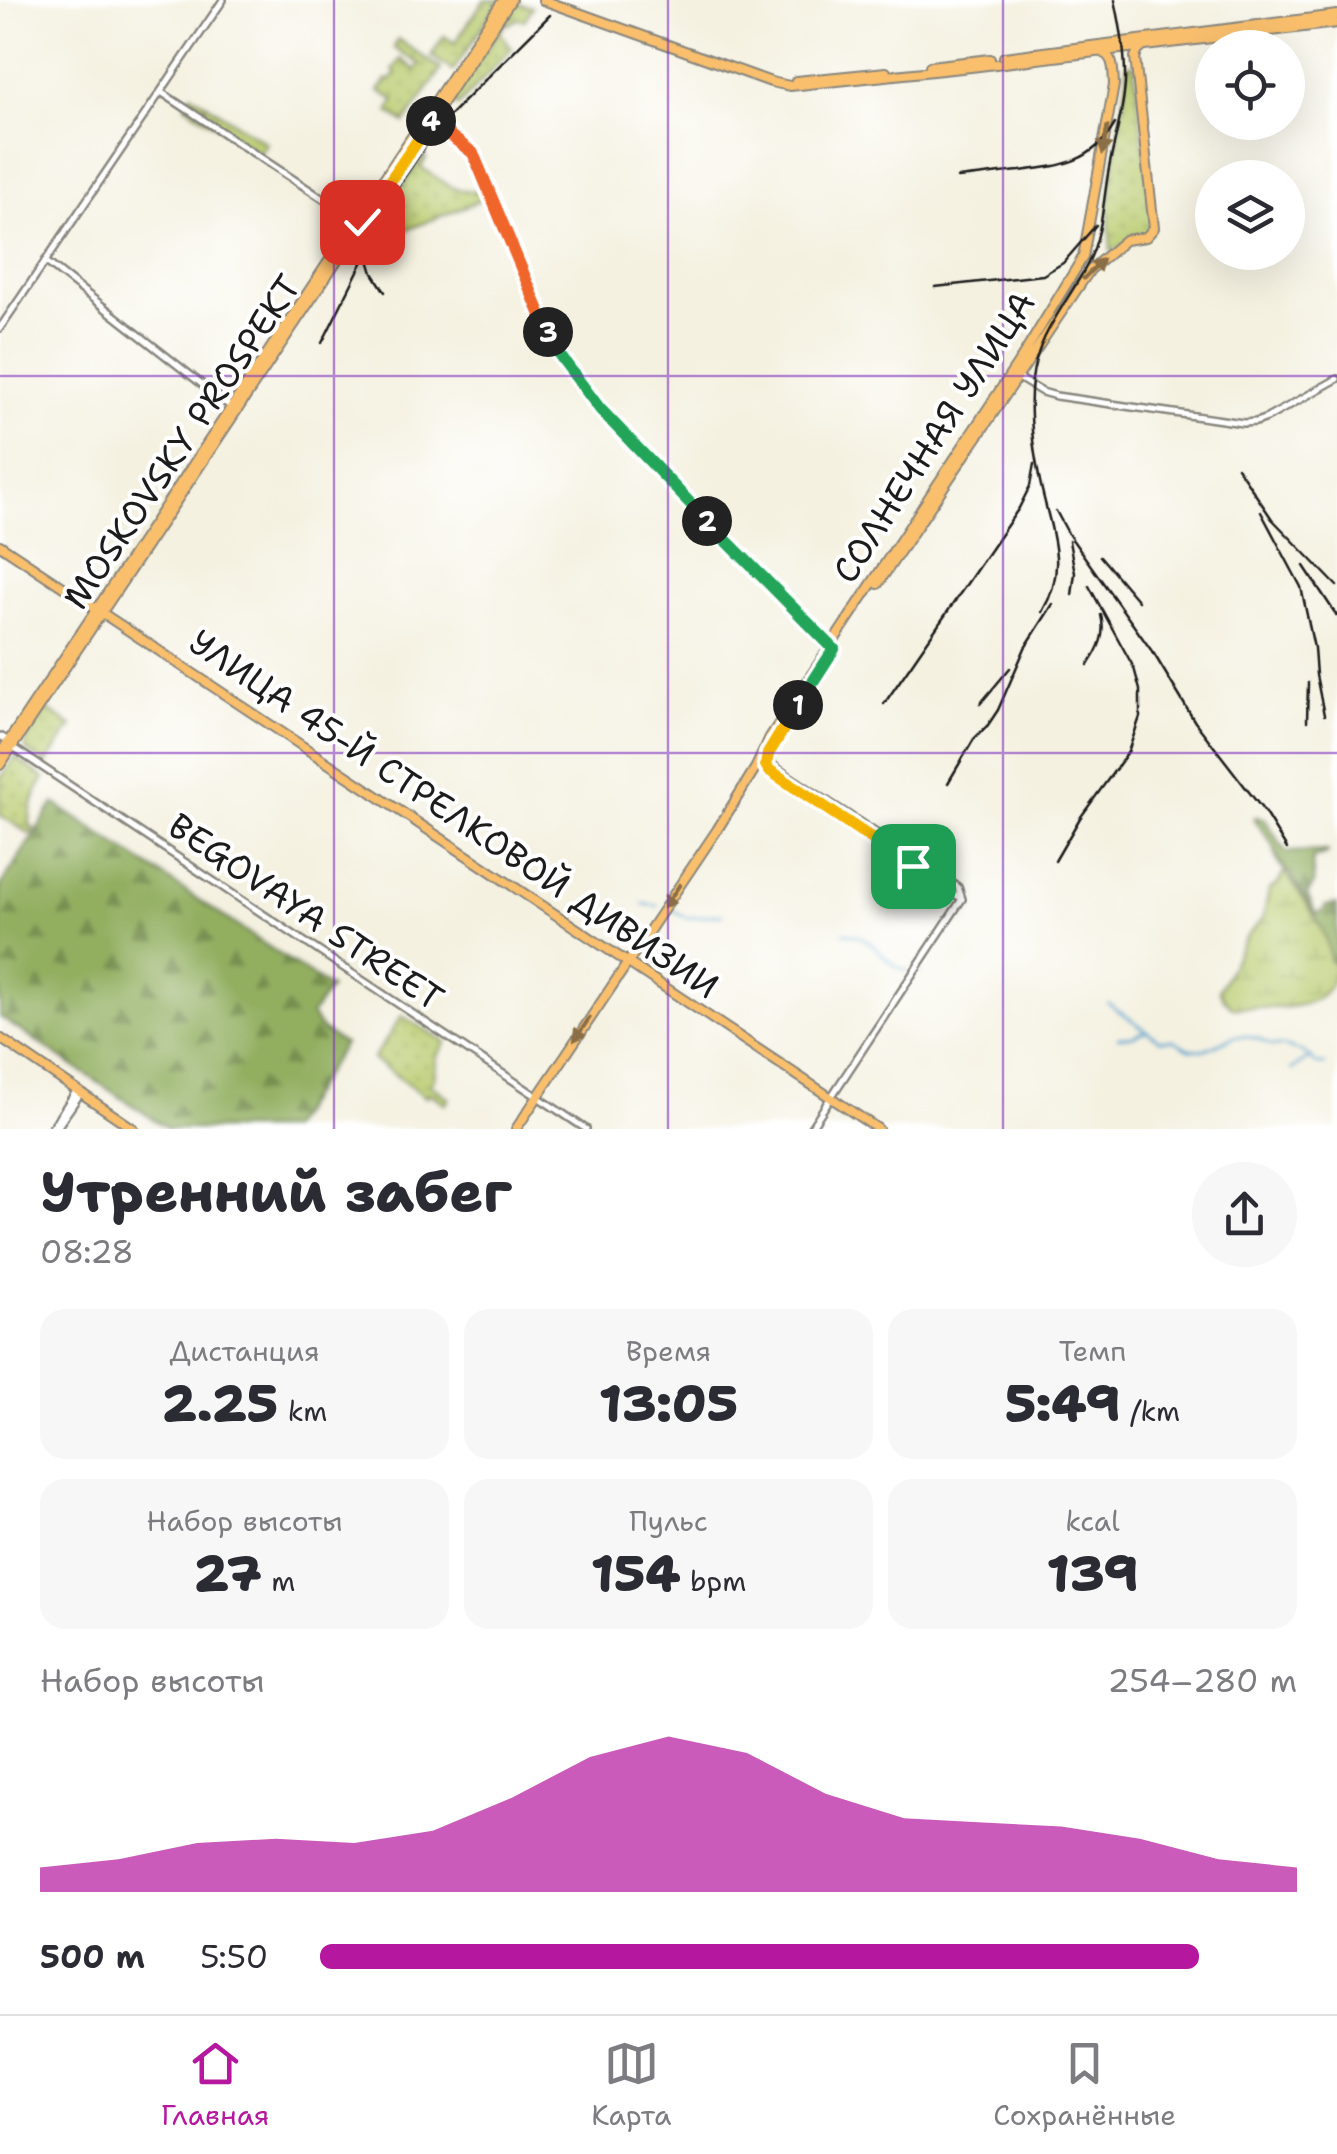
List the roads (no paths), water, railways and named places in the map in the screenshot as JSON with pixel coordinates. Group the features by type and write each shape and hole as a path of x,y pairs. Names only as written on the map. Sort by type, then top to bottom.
{"main road":[{"name":"MOSKOVSKY PROSPEKT","path":"194,468 231,407 431,120 507,0"},
{"name":"MOSKOVSKY PROSPEKT","path":"0,754 507,0"},
{"path":"543,0 733,66"},
{"path":"557,0 790,86 1144,46 1254,29"},
{"path":"988,62 1337,19"},
{"name":"СОЛНЕЧНАЯ УЛИЦА","path":"516,1129 756,767 764,748 1041,334 1090,270 1125,240 1146,237 1154,228 1135,57 1144,46"},
{"name":"СОЛНЕЧНАЯ УЛИЦА","path":"1041,334 1086,249 1114,85 1112,61 1099,50"},
{"name":"УЛИЦА 45-Й СТРЕЛКОВОЙ ДИВИЗИИ","path":"0,545 878,1129"},
{"name":"СОЛНЕЧНАЯ УЛИЦА","path":"771,749 833,648"},
{"name":"MOSKOVSKY PROSPEKT","path":"0,765 7,741"},
{"path":"0,1040 132,1129"}],"street":[{"path":"0,328 223,0"},
{"path":"161,92 358,222"},
{"path":"431,120 473,153 554,346 590,396 661,474 833,648"},
{"path":"45,261 231,407"},
{"path":"1014,375 1056,396 1243,423 1267,418 1337,379"},
{"name":"BEGOVAYA STREET","path":"7,741 586,1129"},
{"path":"769,770 766,759 771,749"},
{"path":"771,749 774,766 958,887 962,899"},
{"path":"756,767 764,766 962,899"},
{"path":"930,878 943,878"},
{"path":"810,1129 962,899"},
{"path":"54,1129 78,1093"}],"waterway":[{"path":"643,904 658,906"},
{"path":"670,908 687,918 722,914"},
{"path":"844,933 866,940 892,964 909,971"},
{"path":"917,972 921,973"},
{"path":"1108,1003 1160,1040 1173,1040 1189,1049 1204,1050 1245,1036 1303,1052 1317,1064 1325,1065"},
{"path":"1118,1037 1145,1031"},
{"path":"1291,1070 1311,1057"}],"railway":[{"path":"1042,612 1055,580 1056,564 1034,447 1032,380 1040,348 1088,263 1099,230 1125,84 1123,41 1115,0"},
{"path":"322,343 389,200 439,126 550,15"},
{"path":"957,178 1075,160 1096,147 1115,124"},
{"path":"935,287 1043,275 1063,263 1096,225"},
{"path":"367,253 385,292"},
{"path":"884,704 1019,508 1030,486 1034,464"},
{"path":"1237,467 1272,519 1337,586"},
{"path":"1056,511 1154,654 1195,722 1263,810 1287,849"},
{"path":"1261,512 1301,587 1324,715"},
{"path":"1069,541 1075,573 1072,595"},
{"path":"1100,556 1138,601"},
{"path":"1304,566 1337,616"},
{"path":"1055,861 1080,818 1128,752 1140,717 1140,690 1134,668 1089,586"},
{"path":"948,783 974,739 998,710 1025,648 1053,604"},
{"path":"1088,665 1100,642 1101,615"},
{"path":"980,704 1010,668"},
{"path":"1307,721 1308,683"}]}
